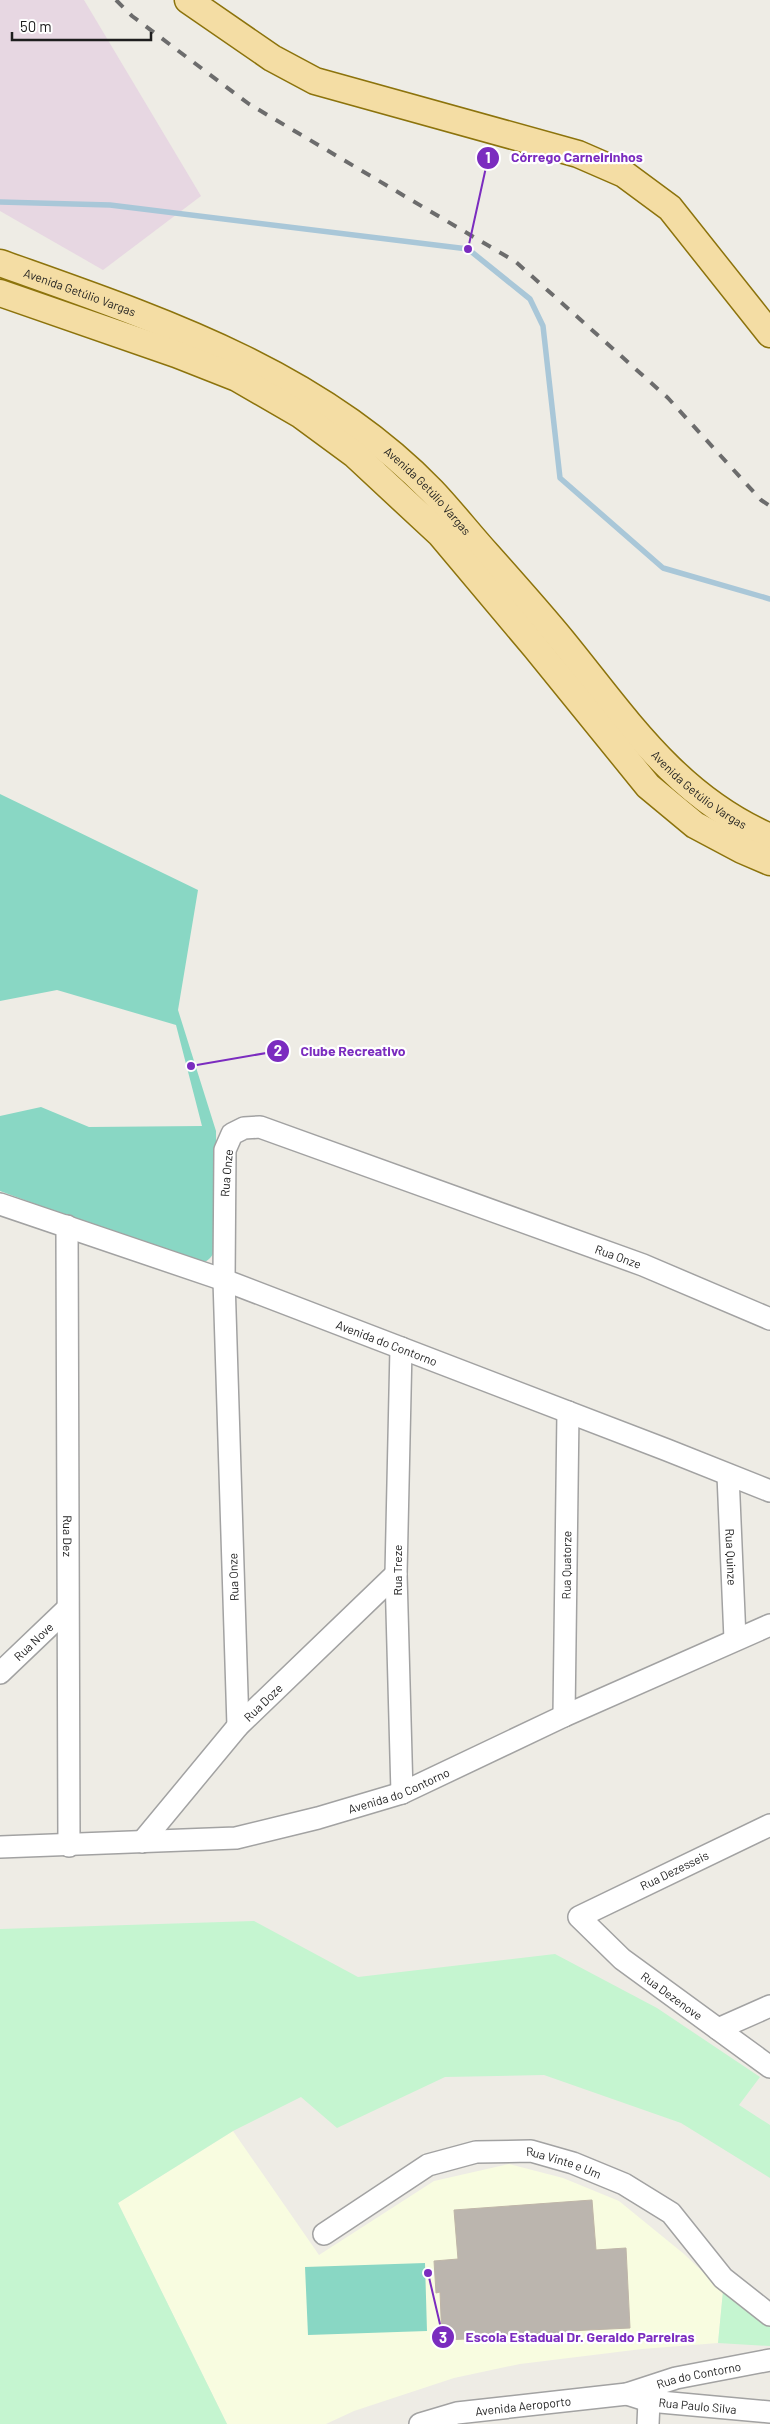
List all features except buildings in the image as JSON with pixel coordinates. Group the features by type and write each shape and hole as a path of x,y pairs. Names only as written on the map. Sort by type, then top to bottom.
{"main road":[{"path":"188,0 272,58 315,80 578,154 624,174 670,208 770,334"},
{"name":"Avenida Getúlio Vargas","path":"0,263 131,310 223,348 311,394 372,436 431,491 562,640 648,786 695,825 742,850 770,862"},
{"name":"Avenida Getúlio Vargas","path":"0,293 185,357 237,378 301,415 354,454 440,534 609,721 704,798 746,826 770,836"}],"street":[{"name":"Rua Onze","path":"238,1726 224,1280 225,1150 232,1134 244,1128 260,1127 643,1265 770,1319"},
{"name":"Avenida do Contorno","path":"0,1204 224,1280 770,1491"},
{"name":"Rua Dez","path":"67,1226 69,1846"},
{"name":"Rua Treze","path":"401,1348 396,1574 402,1793"},
{"name":"Rua Quatorze","path":"564,1716 568,1412"},
{"name":"Rua Quinze","path":"728,1475 735,1639"},
{"name":"Rua Doze","path":"142,1842 238,1726 396,1574"},
{"name":"Rua Nove","path":"0,1673 67,1609"},
{"name":"Avenida do Contorno","path":"0,1847 69,1846 236,1838 318,1818 402,1793 564,1716 770,1625"},
{"name":"Rua Dezesseis","path":"578,1917 770,1825"},
{"name":"Rua Dezenove","path":"578,1917 622,1959 770,2067"},
{"path":"718,2029 770,2006"},
{"name":"Rua Vinte e Um","path":"324,2234 428,2165 476,2152 532,2151 573,2163 624,2184 671,2213 723,2278 770,2315"},
{"name":"Rua do Contorno","path":"627,2394 676,2378 770,2360"},
{"name":"Rua Paulo Silva","path":"627,2394 649,2401 770,2412"},
{"name":"Avenida Aeroporto","path":"420,2424 458,2413 627,2394"},
{"path":"648,2424 649,2401"}],"shaded area":[{"path":"0,0 84,0 201,196 103,270 0,211"},
{"path":"233,2131 319,2255 434,2181 509,2164 563,2178 619,2201 684,2254 723,2291 718,2343 642,2349 520,2364 454,2378 354,2411 326,2424 227,2424 118,2203"}],"green space":[{"path":"0,794 198,890 178,1010 216,1131 217,1241 212,1256 203,1263 198,1264 0,1191 0,1116 41,1107 89,1127 202,1126 176,1025 57,990 0,1001"},
{"path":"254,1921 358,1977 555,1954 657,2008 760,2077 739,2105 770,2125 770,2178 681,2123 544,2075 445,2077 337,2128 301,2097 233,2131 118,2203 227,2424 0,2424 0,1929"},
{"path":"425,2263 427,2331 308,2335 305,2267"},
{"path":"723,2291 770,2327 770,2346 718,2343"}],"waterway":[{"path":"0,202 110,205 468,249 530,299 543,326 560,478 663,568 770,599"}],"railway":[{"path":"116,0 132,16 249,104 516,262 668,398 761,500 770,506"}],"place":[{"name":"Córrego Carneirinhos","path":"468,249"},
{"name":"Clube Recreativo","path":"191,1066"},
{"name":"Escola Estadual Dr. Geraldo Parreiras","path":"428,2273"}]}
